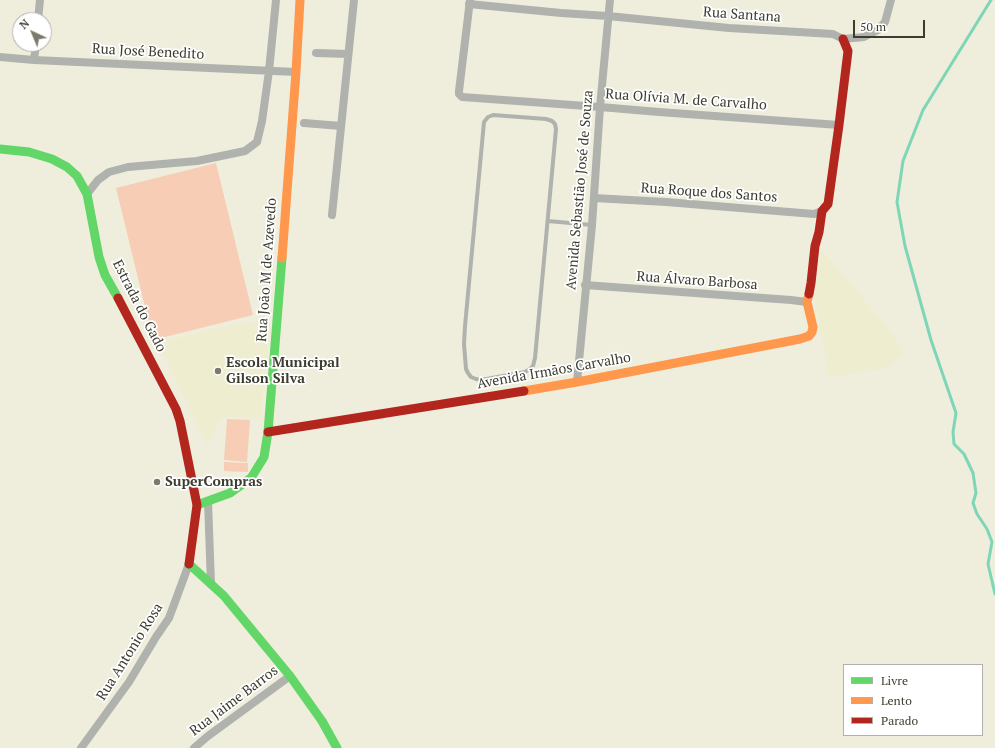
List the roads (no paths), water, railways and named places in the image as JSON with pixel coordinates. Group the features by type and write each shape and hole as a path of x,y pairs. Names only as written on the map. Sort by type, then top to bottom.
{"street":[{"path":"39,12 40,0"},
{"path":"87,194 98,180 109,172 128,167 197,161 245,152 257,142 262,122 269,71 276,0"},
{"name":"Rua João M de Azevedo","path":"197,505 230,493 251,478 264,457 268,432 296,72 300,0"},
{"path":"332,215 354,0"},
{"name":"Avenida Sebastião José de Souza","path":"577,382 585,285 592,225 600,107 610,0"},
{"path":"807,302 811,283 815,246 822,211 828,204 839,124 848,51 843,40 864,37 878,30 885,22 891,0"},
{"name":"Rua Santana","path":"469,2 561,13 729,28 833,34 843,40"},
{"name":"Rua Olívia M. de Carvalho","path":"469,2 459,91 460,96 465,98 839,124"},
{"path":"34,60 35,52"},
{"path":"316,53 348,54"},
{"name":"Rua José Benedito","path":"0,57 34,60 296,72"},
{"path":"304,123 341,126"},
{"name":"Estrada do Gado","path":"0,149 29,152 52,159 67,167 77,176 87,194 97,250 105,275 156,370 176,409 180,421 197,505 189,564"},
{"name":"Rua Roque dos Santos","path":"594,198 666,202 814,214 822,211"},
{"name":"Rua Álvaro Barbosa","path":"585,285 807,302"},
{"name":"Avenida Irmãos Carvalho","path":"268,432 577,382 800,339 809,336 813,327 807,302"},
{"path":"208,501 211,584"},
{"path":"189,564 224,596 290,676 322,721 337,748"},
{"name":"Rua Antonio Rosa","path":"81,748 129,682 169,618 189,564"},
{"name":"Rua Jaime Barros","path":"194,748 290,676"}],"lane":[{"path":"493,115 546,119 555,124 556,129 548,221 533,366 525,372 481,380 476,379 468,373 466,369 464,344 465,319 484,122 488,117 493,115"},
{"path":"548,221 592,225"}],"waterway":[{"path":"991,0 923,110 903,161 897,202 905,246 931,340 956,413 953,432 954,444 964,454 973,473 976,493 973,503 977,514 987,529 992,542 988,564 995,594"}],"place":[{"name":"Escola Municipal Gilson Silva","path":"218,371"},
{"name":"SuperCompras","path":"157,482"}]}
